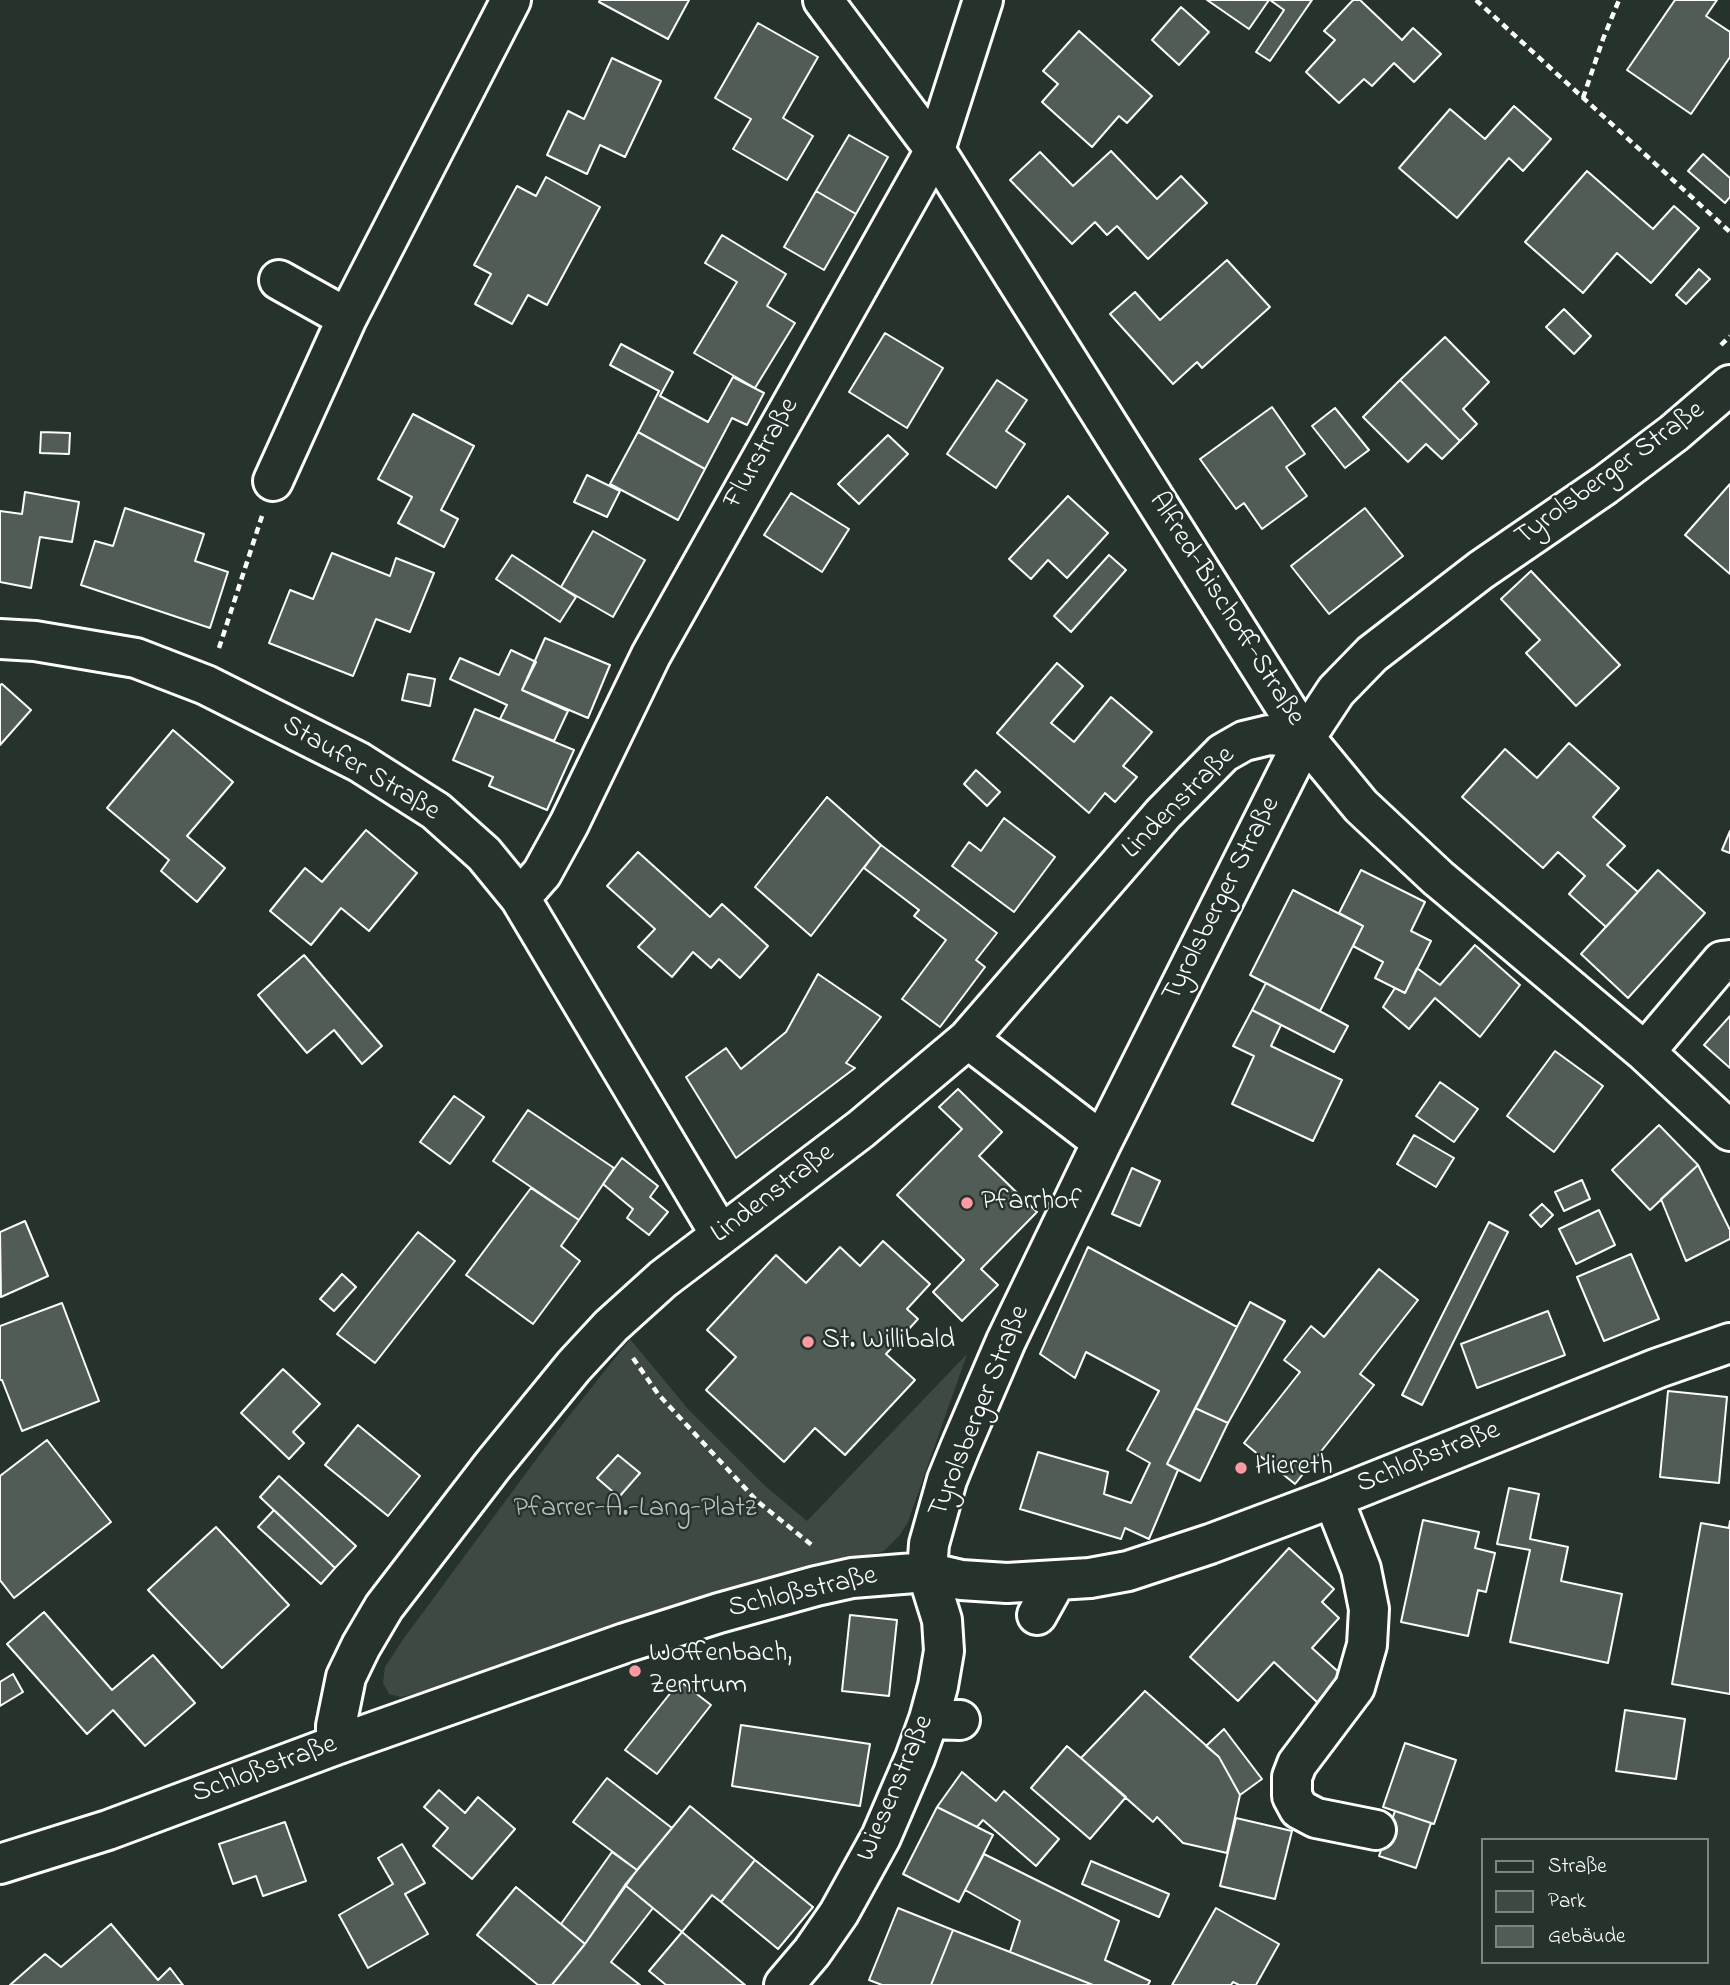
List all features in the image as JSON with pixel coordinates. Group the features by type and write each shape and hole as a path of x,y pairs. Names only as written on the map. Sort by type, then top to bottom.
{"street":[{"path":"273,481 347,318 510,0"},
{"name":"Alfred-Bischoff-Straße","path":"823,0 935,150 1305,738 1361,806 1438,878 1645,1052 1730,1131"},
{"name":"Flurstraße","path":"520,898 542,873 569,824 651,655 935,150 983,0"},
{"path":"279,280 347,318"},
{"name":"Tyrolsberger Straße","path":"927,1572 929,1544 937,1513 956,1458 1006,1341 1102,1142 1305,738 1336,691 1372,654 1481,570 1615,478 1730,386"},
{"name":"Staufer Straße","path":"0,639 35,641 136,659 206,685 359,762 436,811 484,854 520,898 720,1234"},
{"name":"Lindenstraße","path":"336,1745 336,1726 346,1677 384,1606 501,1455 574,1366 611,1326 663,1279 861,1129 968,1039 1163,814 1223,753 1244,741 1269,735 1305,738"},
{"path":"1645,1052 1722,961 1730,960"},
{"path":"968,1039 1102,1142"},
{"name":"Schloßstraße","path":"0,1864 108,1830 336,1745 649,1635 719,1613 852,1578 927,1572 961,1580 1007,1583 1090,1578 1128,1571 1333,1498 1657,1368 1730,1343"},
{"path":"1333,1498 1361,1569 1369,1609 1367,1645 1354,1686 1297,1764 1292,1796 1299,1809 1316,1818 1376,1829"},
{"name":"Wiesenstraße","path":"784,1985 812,1969 881,1837 915,1758 944,1719 938,1686 944,1651 942,1620 927,1572"},
{"path":"1038,1615 1056,1581"}],"path":[{"path":"1476,0 1730,232"},
{"path":"1583,98 1619,0"},
{"path":"206,685 273,481"},
{"path":"611,1326 658,1394 757,1501 852,1578"}],"green space":[{"name":"Pfarrer-A.-Lang-Platz","path":"630,1339 688,1409 764,1485 807,1521 967,1354 908,1522 900,1535 884,1551 811,1570 447,1686 401,1697 389,1694 383,1683 385,1667 404,1638 558,1430"}],"building":[{"path":"689,0 668,39 599,2"},
{"path":"1207,0 1269,0 1249,29"},
{"path":"1270,0 1312,0 1270,61 1256,52 1284,10"},
{"path":"1353,0 1360,0 1402,40 1413,28 1441,54 1414,82 1394,63 1372,86 1364,79 1339,103 1306,72 1335,40 1324,31"},
{"path":"1675,0 1717,0 1706,16 1730,32 1730,57 1691,114 1627,70"},
{"path":"1181,7 1209,32 1179,65 1152,40"},
{"path":"758,23 818,57 783,118 813,136 787,180 733,149 751,119 715,98"},
{"path":"1079,31 1152,96 1127,123 1119,116 1092,147 1042,102 1058,84 1043,71"},
{"path":"612,58 661,81 625,157 600,145 587,174 547,155 568,111 584,119"},
{"path":"1514,106 1551,139 1523,171 1509,158 1457,218 1399,168 1450,109 1485,139"},
{"path":"849,135 888,157 856,214 816,191"},
{"path":"1111,151 1157,199 1181,176 1207,203 1148,259 1117,226 1107,235 1095,222 1072,244 1010,180 1040,152 1073,186"},
{"path":"1703,154 1730,178 1730,197 1725,203 1688,171"},
{"path":"1587,171 1653,229 1674,206 1699,228 1651,283 1617,253 1583,293 1525,242"},
{"path":"546,177 600,207 547,305 528,295 512,324 475,304 491,274 474,265 517,186 536,196"},
{"path":"816,191 856,214 824,270 784,247"},
{"path":"722,235 786,274 767,306 795,323 755,388 694,353 737,282 705,263"},
{"path":"1227,260 1270,307 1202,368 1197,362 1173,384 1110,314 1135,292 1160,320"},
{"path":"1699,269 1710,279 1686,304 1676,295"},
{"path":"1564,309 1591,336 1574,354 1546,327"},
{"path":"885,333 943,368 907,428 849,392"},
{"path":"1445,337 1489,382 1463,409 1477,424 1460,441 1400,380"},
{"path":"621,344 673,372 660,396 708,422 733,377 764,393 747,425 732,418 705,469 638,432 659,391 610,365"},
{"path":"997,380 1027,400 1006,431 1025,444 996,488 947,454"},
{"path":"1400,380 1460,441 1442,459 1426,444 1408,462 1363,417"},
{"path":"1272,407 1305,454 1286,467 1307,496 1262,529 1244,503 1236,509 1200,459"},
{"path":"1335,408 1369,450 1345,468 1312,426"},
{"path":"413,414 474,446 441,510 458,519 444,547 398,523 412,497 378,479"},
{"path":"41,432 70,433 69,454 40,453"},
{"path":"638,432 705,469 678,520 610,484"},
{"path":"888,435 908,454 859,504 838,484"},
{"path":"587,475 620,491 607,517 574,502"},
{"path":"1730,484 1730,574 1685,535"},
{"path":"25,492 79,502 72,542 40,537 31,588 0,582 0,511 22,514"},
{"path":"791,493 849,529 822,572 764,535"},
{"path":"1068,496 1108,533 1067,578 1048,560 1031,579 1009,559"},
{"path":"125,508 204,534 195,561 228,572 210,628 81,585 95,541 113,546"},
{"path":"1365,508 1403,556 1329,614 1291,566"},
{"path":"593,531 645,560 613,617 561,587"},
{"path":"332,553 390,576 396,558 434,573 410,632 376,619 353,676 269,643 290,590 313,599"},
{"path":"512,555 576,597 560,622 496,579"},
{"path":"1109,555 1126,570 1071,632 1054,616"},
{"path":"1531,571 1620,665 1576,706 1526,653 1540,640 1501,599"},
{"path":"545,638 610,665 588,718 522,690"},
{"path":"511,650 536,662 522,690 568,711 554,741 500,719 507,705 450,679 460,658 499,675"},
{"path":"1057,663 1083,686 1051,723 1074,742 1111,697 1152,732 1123,766 1137,777 1115,802 1105,793 1089,813 997,733"},
{"path":"408,674 435,679 430,706 402,700"},
{"path":"0,685 31,710 0,745"},
{"path":"475,709 574,750 547,810 489,786 493,777 453,760"},
{"path":"173,730 233,782 187,836 225,868 197,902 161,871 169,860 107,808"},
{"path":"1569,743 1619,788 1593,817 1625,846 1607,865 1638,892 1606,927 1569,894 1585,876 1558,852 1543,868 1462,797 1505,749 1537,778"},
{"path":"976,770 1000,792 987,806 964,784"},
{"path":"827,797 881,845 811,936 755,887"},
{"path":"1004,818 1055,857 1014,912 952,866 969,842 981,851"},
{"path":"366,830 417,873 369,931 341,908 311,945 270,911 305,868 322,882"},
{"path":"1730,831 1730,853 1722,850"},
{"path":"881,845 997,933 976,960 985,967 940,1027 902,999 946,940 914,916 919,910 864,868"},
{"path":"638,852 710,917 722,904 768,946 740,978 719,959 711,968 693,952 672,977 638,947 655,929 607,886"},
{"path":"1361,870 1425,902 1411,931 1431,941 1405,993 1375,978 1383,962 1353,946 1363,926 1339,913"},
{"path":"1658,870 1705,913 1628,998 1581,954"},
{"path":"1293,890 1363,926 1320,1011 1250,975"},
{"path":"1475,945 1520,985 1480,1037 1435,998 1409,1029 1383,1007 1395,988 1405,993 1417,968 1440,985"},
{"path":"304,955 382,1046 362,1064 334,1030 307,1053 258,995"},
{"path":"818,974 881,1017 846,1063 855,1068 736,1158 686,1077 726,1048 741,1069 786,1032"},
{"path":"1266,983 1348,1026 1334,1052 1252,1010"},
{"path":"1252,1010 1281,1025 1271,1046 1342,1080 1313,1141 1232,1104 1254,1056 1233,1046"},
{"path":"1730,1016 1730,1068 1704,1045"},
{"path":"1555,1051 1603,1086 1554,1152 1507,1116"},
{"path":"1440,1082 1478,1109 1454,1142 1416,1116"},
{"name":"Pfarrhof","path":"958,1089 1002,1132 979,1156 1037,1212 981,1269 998,1285 962,1321 933,1292 964,1260 897,1195 962,1129 939,1107"},
{"path":"454,1096 484,1117 450,1164 420,1142"},
{"path":"528,1110 614,1168 579,1220 493,1161"},
{"path":"1659,1125 1698,1165 1650,1210 1612,1170"},
{"path":"1414,1135 1454,1158 1436,1187 1397,1164"},
{"path":"622,1158 658,1186 650,1197 668,1212 649,1235 627,1218 633,1209 603,1184"},
{"path":"1698,1165 1730,1230 1730,1239 1686,1261 1661,1199"},
{"path":"1132,1168 1160,1181 1140,1226 1112,1214"},
{"path":"1582,1180 1590,1199 1564,1211 1555,1192"},
{"path":"531,1188 579,1220 561,1246 580,1261 533,1324 466,1275"},
{"path":"1542,1204 1553,1215 1541,1227 1530,1215"},
{"path":"1599,1210 1615,1245 1576,1264 1559,1229"},
{"path":"25,1221 48,1276 1,1297 0,1232"},
{"path":"1489,1222 1508,1232 1422,1405 1402,1395"},
{"path":"418,1232 455,1261 375,1363 337,1334"},
{"name":"St. Willibald","path":"883,1241 930,1284 907,1309 918,1319 886,1354 915,1380 845,1455 815,1428 784,1462 706,1390 736,1357 707,1330 776,1255 806,1283 840,1247 860,1266"},
{"path":"1088,1247 1237,1327 1167,1464 1178,1470 1149,1539 1125,1528 1121,1539 1020,1509 1038,1452 1108,1472 1104,1494 1131,1503 1150,1463 1127,1450 1159,1391 1086,1352 1075,1378 1040,1354"},
{"path":"1631,1254 1659,1319 1604,1341 1577,1277"},
{"path":"1379,1269 1418,1300 1360,1374 1374,1385 1295,1484 1244,1443 1300,1372 1284,1360 1311,1326 1324,1337"},
{"path":"342,1274 356,1287 334,1311 320,1299"},
{"path":"1250,1302 1285,1321 1228,1423 1195,1408"},
{"path":"62,1303 99,1401 22,1431 0,1380 0,1326"},
{"path":"1548,1311 1565,1355 1477,1388 1461,1344"},
{"path":"283,1369 320,1404 293,1432 304,1443 289,1459 241,1413"},
{"path":"1668,1391 1727,1397 1719,1483 1660,1477"},
{"path":"1195,1408 1228,1423 1200,1481 1167,1464"},
{"path":"358,1425 420,1476 388,1516 325,1465"},
{"path":"47,1440 111,1522 14,1598 0,1580 0,1476"},
{"path":"618,1455 640,1473 619,1497 597,1478"},
{"path":"279,1476 356,1546 335,1568 260,1497"},
{"path":"1509,1488 1539,1494 1530,1539 1568,1547 1561,1581 1622,1594 1608,1663 1510,1642 1530,1550 1497,1544"},
{"path":"274,1510 335,1568 321,1584 258,1527"},
{"path":"1423,1520 1479,1532 1475,1548 1495,1553 1486,1592 1478,1590 1468,1636 1401,1622"},
{"path":"1730,1521 1730,1694 1672,1684 1701,1523 1729,1528"},
{"path":"216,1527 289,1605 222,1668 148,1590"},
{"path":"1289,1548 1334,1589 1322,1602 1339,1618 1312,1648 1343,1676 1318,1703 1274,1662 1238,1701 1190,1657"},
{"path":"44,1612 112,1690 153,1655 195,1703 145,1746 113,1710 87,1734 7,1644"},
{"path":"850,1615 897,1620 889,1696 842,1691"},
{"path":"13,1674 23,1692 0,1706 0,1682"},
{"path":"680,1681 711,1705 657,1774 625,1750"},
{"path":"1145,1691 1219,1757 1240,1795 1227,1853 1183,1843 1157,1817 1153,1822 1081,1758"},
{"path":"1625,1710 1685,1719 1676,1779 1616,1771"},
{"path":"741,1725 870,1744 860,1806 732,1786"},
{"path":"1224,1729 1262,1779 1240,1795 1219,1757 1206,1746"},
{"path":"1405,1743 1456,1760 1434,1824 1383,1807"},
{"path":"1067,1746 1126,1797 1090,1839 1031,1788"},
{"path":"962,1772 996,1801 1004,1791 1059,1839 1036,1866 983,1820 977,1827 937,1807"},
{"path":"607,1778 672,1828 637,1870 573,1822"},
{"path":"439,1790 465,1813 478,1797 515,1829 472,1879 433,1846 448,1828 424,1807"},
{"path":"690,1806 755,1860 721,1902 712,1895 682,1932 625,1885"},
{"path":"937,1807 993,1835 959,1902 903,1874"},
{"path":"1395,1811 1431,1823 1416,1868 1379,1856"},
{"path":"1236,1818 1292,1831 1275,1899 1220,1886"},
{"path":"285,1822 306,1881 263,1896 256,1876 233,1884 219,1844"},
{"path":"402,1844 425,1883 405,1894 428,1934 368,1968 339,1915 393,1884 378,1858"},
{"path":"612,1852 637,1870 585,1944 561,1924"},
{"path":"984,1854 1119,1921 1105,1960 1150,1981 1148,1985 1093,1985 1010,1952 1020,1921 965,1890"},
{"path":"755,1860 813,1907 778,1949 721,1902"},
{"path":"1091,1861 1169,1894 1159,1917 1082,1884"},
{"path":"625,1885 653,1908 611,1962 640,1985 552,1985 585,1944"},
{"path":"516,1887 585,1944 552,1985 538,1985 477,1935"},
{"path":"898,1908 953,1930 931,1985 882,1985 869,1980"},
{"path":"1216,1908 1279,1944 1256,1985 1239,1985 1233,1982 1231,1985 1172,1985"},
{"path":"111,1924 158,1980 170,1968 183,1985 10,1985 45,1954 61,1967"},
{"path":"953,1930 1010,1952 1093,1985 931,1985"},
{"path":"682,1932 745,1985 666,1985 649,1971"}],"place":[{"name":"Pfarrhof","path":"967,1203"},
{"name":"St. Willibald","path":"808,1342"},
{"name":"Hiereth","path":"1241,1468"},
{"name":"Woffenbach, Zentrum","path":"635,1671"}]}
